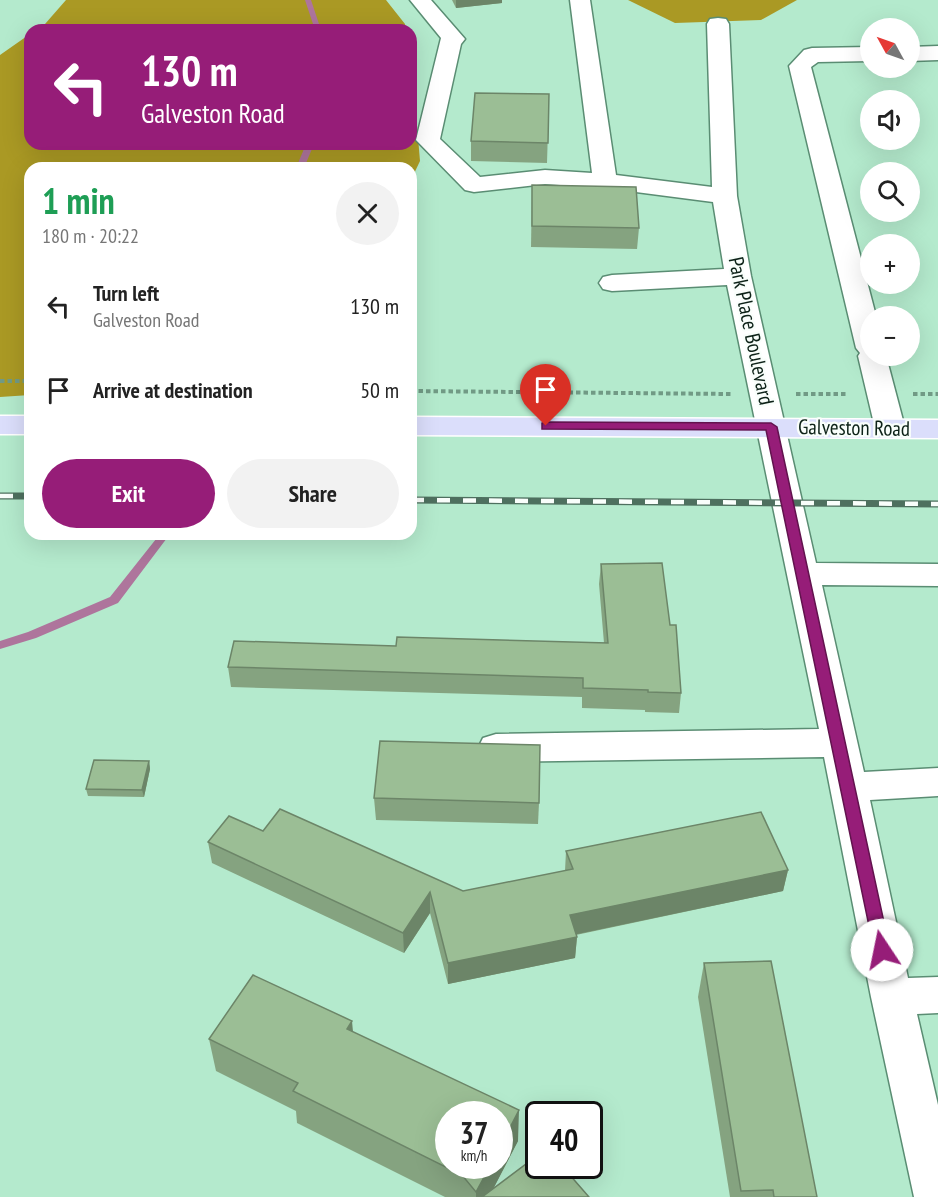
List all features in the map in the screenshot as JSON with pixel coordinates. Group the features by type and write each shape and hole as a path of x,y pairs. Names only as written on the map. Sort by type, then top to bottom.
{"main road":[{"path":"0,425 24,425"},
{"name":"Galveston Road","path":"417,426 938,429"}],"street":[{"path":"420,0 454,39 451,39 428,140 474,184 545,177 605,181 725,195"},
{"path":"580,0 605,181"},
{"name":"Park Place Boulevard","path":"718,24 725,195 738,276 849,787 891,997 937,1197"},
{"path":"920,54 938,53"},
{"path":"860,54 812,54 800,66 860,308"},
{"path":"612,283 738,276"},
{"path":"874,366 890,428"},
{"path":"803,574 938,575"},
{"path":"468,748 839,743"},
{"path":"849,787 938,782"},
{"path":"891,997 938,995"}],"path":[{"path":"0,381 24,381"},
{"path":"417,391 725,394"},
{"path":"800,394 854,394"},
{"path":"903,394 938,394"}],"shaded area":[{"path":"66,0 386,0 405,24 45,24"},
{"path":"628,0 797,0 761,20 675,23"},
{"path":"24,38 24,150 417,150 417,126 420,161 417,167 417,162 24,162 24,395 0,397 0,55"}],"building":[{"path":"475,93 549,94 548,143 471,141"},
{"path":"532,185 636,187 639,228 532,226"},
{"path":"662,563 670,625 676,625 681,693 583,688 583,678 228,667 234,641 396,646 397,637 608,643 601,564"},
{"path":"380,741 540,745 539,803 374,798"},
{"path":"94,760 149,761 142,790 86,789"},
{"path":"280,809 463,891 573,869 566,851 761,812 788,870 570,915 577,937 448,963 430,892 403,933 208,842 229,816 263,831"},
{"path":"771,961 817,1197 774,1197 773,1190 741,1191 704,963"},
{"path":"253,975 352,1021 347,1029 500,1101 435,1101 435,1162 293,1091 298,1083 209,1039"},
{"path":"513,1107 519,1110 513,1122"},
{"path":"525,1165 525,1179 573,1179 589,1197 482,1197 506,1179 513,1179 513,1174"},
{"path":"465,1179 483,1179 476,1192"}],"waterway":[{"path":"308,0 316,24"},
{"path":"302,162 308,150"},
{"path":"0,645 32,635 114,600 160,540"}],"railway":[{"path":"0,496 24,496"},
{"path":"417,500 938,504"}],"route":[{"path":"546,426 771,427 882,950"}]}
